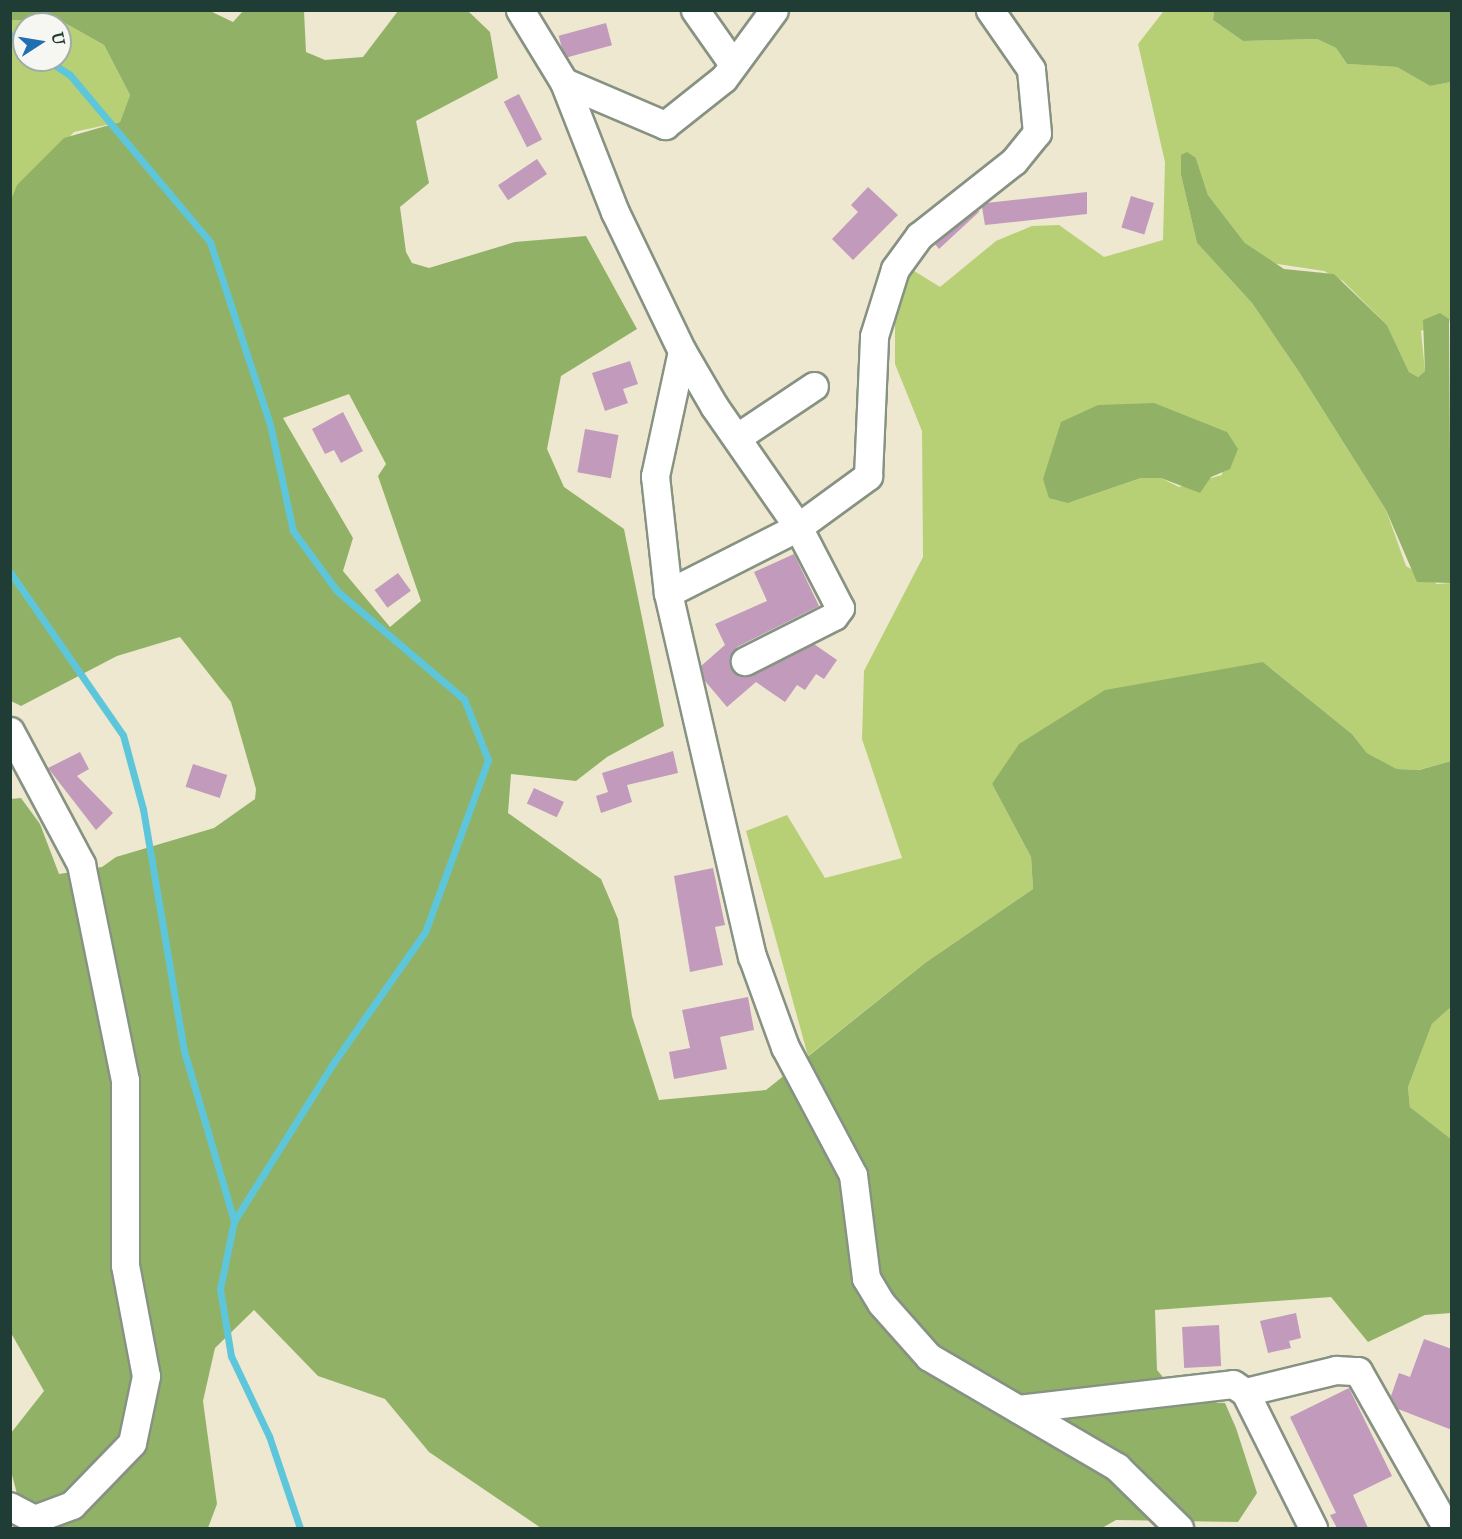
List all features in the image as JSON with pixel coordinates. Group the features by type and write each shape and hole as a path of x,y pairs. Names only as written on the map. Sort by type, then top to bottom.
{"street":[{"path":"520,10 564,82 615,212 682,351 714,406 740,436 798,527 840,608 834,616 745,662"},
{"path":"695,10 733,64"},
{"path":"564,82 665,125 724,78 774,10"},
{"path":"668,592 798,527 868,476 874,336 895,269 919,236 1014,161 1037,133 1031,69 990,10"},
{"path":"682,351 655,476 668,592 752,956 785,1047 853,1175 866,1278 881,1304 929,1357 1117,1467 1179,1528"},
{"path":"740,436 814,386"},
{"path":"10,731 81,864 125,1080 125,1265 146,1376 132,1443 72,1505 34,1519 10,1506"},
{"path":"1018,1409 1220,1382 1245,1392 1336,1370 1358,1371 1446,1528"},
{"path":"1245,1392 1313,1528"}],"green space":[{"path":"208,10 233,22 243,11 304,11 306,52 325,60 363,57 398,11 468,11 490,32 498,78 416,121 429,183 400,207 406,252 412,263 429,268 515,242 586,236 637,329 561,376 547,449 564,487 624,529 664,726 607,757 576,781 511,774 508,813 601,879 618,919 632,1016 659,1100 766,1090 925,963 1033,889 1031,857 992,784 1019,744 1105,690 1263,662 1352,734 1367,753 1397,769 1419,770 1451,761 1451,1007 1432,1024 1408,1087 1410,1107 1451,1139 1451,1313 1425,1315 1368,1342 1331,1297 1155,1310 1157,1370 1183,1401 1225,1403 1236,1428 1257,1493 1238,1522 1116,1520 1102,1528 541,1528 429,1452 385,1399 318,1376 254,1310 215,1348 203,1401 217,1504 208,1528 26,1528 11,1471 11,1433 44,1391 11,1333 11,799 21,798 40,824 59,874 102,867 116,857 214,828 255,799 256,789 231,702 180,637 117,656 21,706 11,701 11,200 17,185 64,138 120,122 130,95 104,45 72,27 72,12 12,12 11,20 11,11","holes":["349,394 386,464 378,476 421,601 390,627 343,571 353,538 283,418"]},
{"path":"1214,11 1213,20 1243,41 1317,39 1336,48 1347,64 1397,67 1430,86 1451,82 1451,328 1449,319 1421,331 1425,371 1418,377 1409,372 1387,325 1343,281 1324,271 1271,263 1245,243 1208,195 1196,158 1181,175 1197,243 1252,303 1299,372 1386,510 1406,566 1437,584 1451,583 1451,761 1418,770 1397,769 1367,753 1352,734 1263,662 992,784 1031,857 1033,889 925,963 808,1056 746,831 787,815 825,878 902,858 862,739 864,671 923,557 922,431 895,364 895,304 911,269 940,287 996,241 1032,226 1059,225 1104,257 1163,240 1165,162 1138,44 1163,12","holes":["1227,432 1222,475 1179,487 1161,478 1141,478 1068,503"]},
{"path":"1214,11 1451,11 1451,82 1430,86 1397,67 1347,64 1336,48 1317,39 1243,41 1213,20"},
{"path":"11,20 12,72 72,72 72,27 104,45 130,95 120,122 74,132 11,200"},
{"path":"1187,152 1196,158 1208,195 1245,243 1284,269 1334,274 1387,325 1409,372 1418,377 1425,371 1423,320 1440,313 1449,319 1451,583 1417,582 1386,510 1299,372 1252,303 1197,243 1181,175 1181,155"},
{"path":"1154,403 1227,432 1238,449 1230,469 1211,477 1200,493 1161,478 1141,478 1068,503 1049,498 1043,479 1061,422 1098,405"},
{"path":"1451,1007 1451,1139 1410,1107 1408,1087 1432,1024"}],"building":[{"path":"606,23 612,45 565,58 559,36"},
{"path":"519,94 542,139 527,147 504,102"},
{"path":"537,159 547,174 508,200 498,185"},
{"path":"868,187 898,215 853,260 832,239 858,212 851,205"},
{"path":"1087,192 1087,214 985,225 982,207 986,203"},
{"path":"1131,196 1154,203 1144,235 1121,228"},
{"path":"980,211 939,249 935,244 975,212"},
{"path":"630,361 638,384 623,389 628,403 605,411 592,373"},
{"path":"343,412 363,451 341,463 334,450 325,454 312,429"},
{"path":"585,429 618,435 611,478 577,472"},
{"path":"794,554 819,606 737,647 731,668 737,674 752,675 814,644 837,660 824,679 816,674 805,690 797,685 785,702 756,682 727,707 705,681 701,666 725,645 715,624 767,601 754,572"},
{"path":"398,573 411,591 387,608 375,590"},
{"path":"673,751 678,773 627,785 632,802 601,813 596,796 608,792 602,773"},
{"path":"80,752 89,769 77,776 113,813 96,830 48,768"},
{"path":"193,764 227,775 220,798 186,787"},
{"path":"534,788 564,802 557,817 527,803"},
{"path":"713,868 725,925 715,927 723,965 690,972 674,876"},
{"path":"748,997 754,1030 720,1037 727,1069 674,1079 669,1052 690,1048 682,1010"},
{"path":"1296,1313 1301,1338 1289,1341 1291,1348 1268,1353 1260,1321"},
{"path":"1219,1325 1221,1366 1184,1368 1182,1327"},
{"path":"1424,1339 1452,1349 1452,1430 1398,1409 1391,1396 1399,1373 1410,1377"},
{"path":"1349,1388 1392,1476 1353,1495 1368,1528 1337,1528 1330,1515 1336,1513 1290,1417"}],"waterway":[{"path":"65,72 210,242 270,424 293,531 337,591 464,699 488,760 425,932 332,1065 234,1221"},
{"path":"10,572 123,735 143,809 184,1051 234,1221 220,1289 231,1356 269,1436 300,1528"}]}
